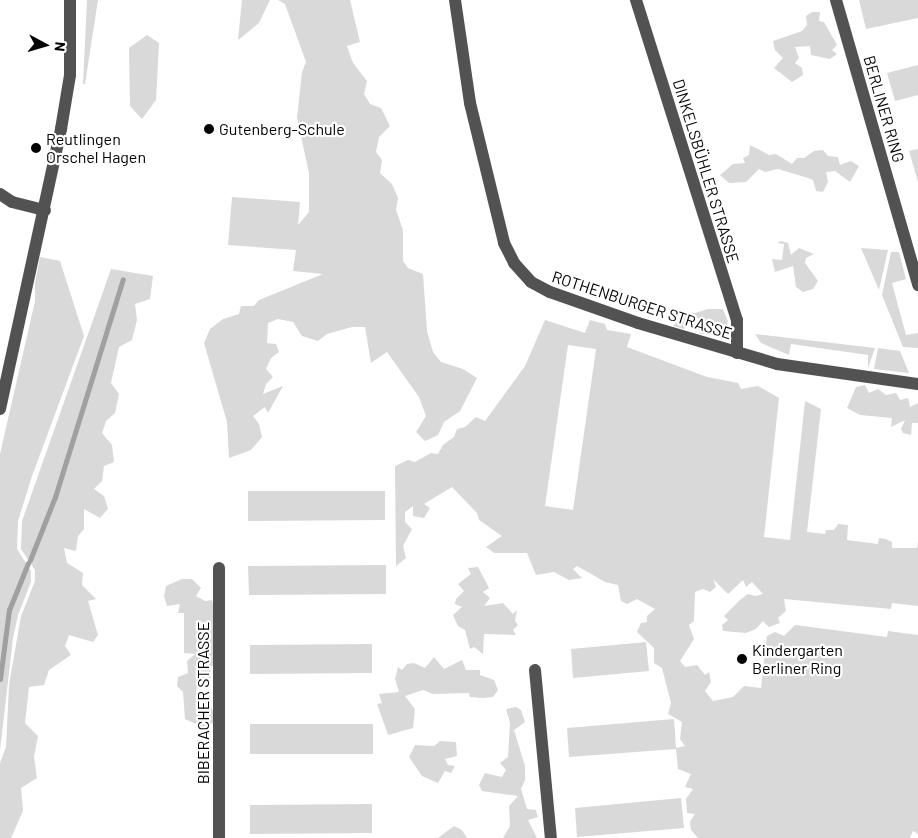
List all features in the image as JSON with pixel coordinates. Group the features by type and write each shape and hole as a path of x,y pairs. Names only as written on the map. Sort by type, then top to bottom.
{"street":[{"path":"0,409 45,210 70,75 70,0"},
{"name":"ROTHENBURGER STRASSE","path":"455,0 471,109 504,242 514,263 540,288 638,323 737,353 808,371 918,384"},
{"name":"DINKELSBÜHLER STRASSE","path":"636,0 737,320 737,353"},
{"name":"BERLINER RING","path":"836,0 918,285"},
{"path":"0,194 12,202 45,210"},
{"name":"BIBERACHER STRASSE","path":"219,568 220,838"},
{"path":"535,670 550,838"}],"shaded area":[{"path":"87,0 98,0 85,84 83,84"},
{"path":"242,0 270,0 259,23 238,40"},
{"path":"278,0 350,0 360,42 347,46 353,63 367,81 364,94 370,104 381,108 390,126 379,137 376,152 382,160 380,173 392,184 398,198 396,210 403,230 403,261 408,268 423,274 427,331 433,352 441,362 463,369 477,378 460,411 444,422 438,435 425,441 416,432 426,416 419,397 387,352 371,363 365,327 352,327 327,334 318,341 302,336 293,322 278,319 268,323 267,343 276,344 279,352 271,358 266,369 273,377 266,384 263,394 283,386 268,413 265,407 253,416 259,424 262,437 251,450 229,458 227,422 204,343 210,329 223,319 239,314 241,306 254,306 259,300 323,274 293,271 296,250 228,245 232,197 300,202 298,225 309,212 309,173 297,118 302,72 306,62 285,4"},
{"path":"859,0 918,0 918,18 866,29"},
{"path":"812,12 820,12 819,21 824,22 837,45 832,50 837,54 830,59 811,55 810,46 795,47 799,58 795,63 802,68 803,75 792,82 774,68 783,58 775,50 773,41 802,31 807,25 806,16"},
{"path":"147,35 159,43 156,100 142,119 130,106 129,48"},
{"path":"918,65 918,95 895,101 887,73"},
{"path":"750,145 769,155 776,154 792,164 797,158 804,158 814,151 823,150 828,156 838,157 840,165 851,161 859,166 850,182 835,171 826,172 828,182 823,192 816,191 813,180 778,169 765,172 759,169 746,182 729,183 720,175 733,164 745,163 743,158 749,155"},
{"path":"918,149 918,182 909,151"},
{"path":"781,241 788,243 791,255 799,248 814,254 806,258 805,263 818,281 813,289 803,292 796,287 793,266 775,272 772,259 782,260 784,244 777,243"},
{"path":"861,248 888,250 879,290"},
{"path":"891,252 899,252 906,279 892,283 906,335 918,333 918,348 903,347 882,295"},
{"path":"40,257 60,261 84,336 32,476 18,521 17,549 31,571 31,582 18,615 13,638 0,751 0,454 35,301 35,283"},
{"path":"111,269 153,276 150,299 135,304 137,320 132,340 119,347 111,383 119,394 115,413 106,421 102,433 112,445 114,462 104,466 102,481 94,489 104,496 108,509 100,518 84,509 84,529 78,536 76,551 64,548 67,563 83,573 82,585 96,599 88,601 98,635 93,642 69,635 65,646 71,655 49,670 44,685 29,687 25,723 38,736 34,757 37,778 21,788 23,811 11,838 0,838 0,763 6,747 9,685 21,616 35,581 35,570 21,549 22,521"},
{"path":"708,309 723,309 728,322 723,334 699,334 707,324 696,317 684,329 673,326 682,317"},
{"path":"545,320 585,333 590,320 605,324 607,330 631,334 627,347 707,377 738,383 741,389 758,386 779,398 764,537 790,540 805,401 821,409 807,532 825,534 826,530 834,530 838,524 848,525 847,540 878,544 879,538 886,539 892,542 892,548 917,548 918,542 918,606 892,603 891,609 784,599 786,611 778,618 780,623 769,627 763,621 756,629 746,633 723,631 722,625 728,620 724,616 740,600 748,594 755,596 763,594 752,582 746,587 743,580 728,594 713,579 716,587 710,592 703,589 695,592 694,621 689,625 694,639 680,661 685,667 697,665 705,675 709,672 711,682 705,691 713,701 733,697 744,686 761,688 767,636 775,632 784,636 795,625 887,637 888,631 918,635 918,834 913,831 910,838 698,838 691,830 690,822 695,814 687,813 686,799 693,789 685,787 691,774 678,769 676,749 569,757 567,728 674,719 676,748 685,746 680,739 682,722 668,714 671,703 662,668 654,663 654,648 637,632 641,623 647,622 647,616 655,609 637,599 627,604 621,601 618,585 605,582 577,566 573,569 582,578 569,580 554,572 536,575 527,553 494,553 486,547 502,536 479,520 477,513 452,487 424,504 430,508 424,518 413,516 413,506 405,512 405,522 412,529 403,546 406,558 396,566 395,466 408,460 415,462 431,453 438,454 443,445 454,437 457,429 465,427 476,417 485,421 525,366","holes":["568,345 596,349 573,510 545,506"]},
{"path":"755,334 875,348 868,368 868,355 791,344 789,355 761,343"},
{"path":"878,348 900,351 909,373 874,369"},
{"path":"865,385 869,393 878,389 886,395 896,393 900,400 908,398 910,407 918,403 918,423 912,423 911,435 903,433 901,429 905,420 891,427 892,418 860,415 847,408 856,387"},
{"path":"248,491 385,491 385,520 248,521"},
{"path":"386,565 386,594 249,595 248,566"},
{"path":"478,567 489,588 483,592 490,598 484,606 503,603 513,614 517,610 515,621 518,625 513,630 516,635 484,634 483,654 474,647 470,649 465,630 458,626 453,615 462,607 455,604 456,599 464,591 458,584 471,574 468,568"},
{"path":"182,579 192,579 201,588 196,596 205,601 212,600 215,613 213,625 220,659 210,668 211,678 200,678 196,691 197,703 203,710 211,706 216,719 207,729 185,719 183,692 177,686 178,677 188,673 187,661 195,654 184,653 184,613 178,613 180,604 167,606 164,596 166,586"},
{"path":"646,642 649,671 573,678 571,649"},
{"path":"372,644 372,673 250,674 250,645"},
{"path":"434,657 444,669 462,660 466,670 480,670 480,675 494,680 498,690 493,697 483,698 470,697 469,693 433,694 423,690 405,696 415,709 413,728 388,735 377,704 382,703 379,694 399,692 395,679 398,667 402,670 407,664 414,663 425,668"},
{"path":"516,707 521,710 525,722 514,730 525,766 525,780 521,789 527,809 536,810 538,817 528,820 537,838 503,838 510,826 509,806 518,796 482,791 479,785 485,773 502,777 506,770 500,763 508,757 510,723 506,709"},
{"path":"250,724 373,724 373,754 250,754"},
{"path":"440,741 456,742 457,756 445,759 448,765 455,766 451,773 445,771 438,783 422,776 409,757 415,745 434,746"},
{"path":"681,798 684,828 577,837 575,808"},
{"path":"372,804 372,833 250,834 250,805"},
{"path":"454,826 462,830 467,838 438,838"}],"waterway":[{"path":"30,560 55,497 123,279"},
{"path":"0,679 9,610 28,563"}],"place":[{"name":"Gutenberg-Schule","path":"209,129"},
{"name":"Reutlingen Orschel Hagen","path":"36,148"},
{"name":"Kindergarten Berliner Ring","path":"742,659"}]}
